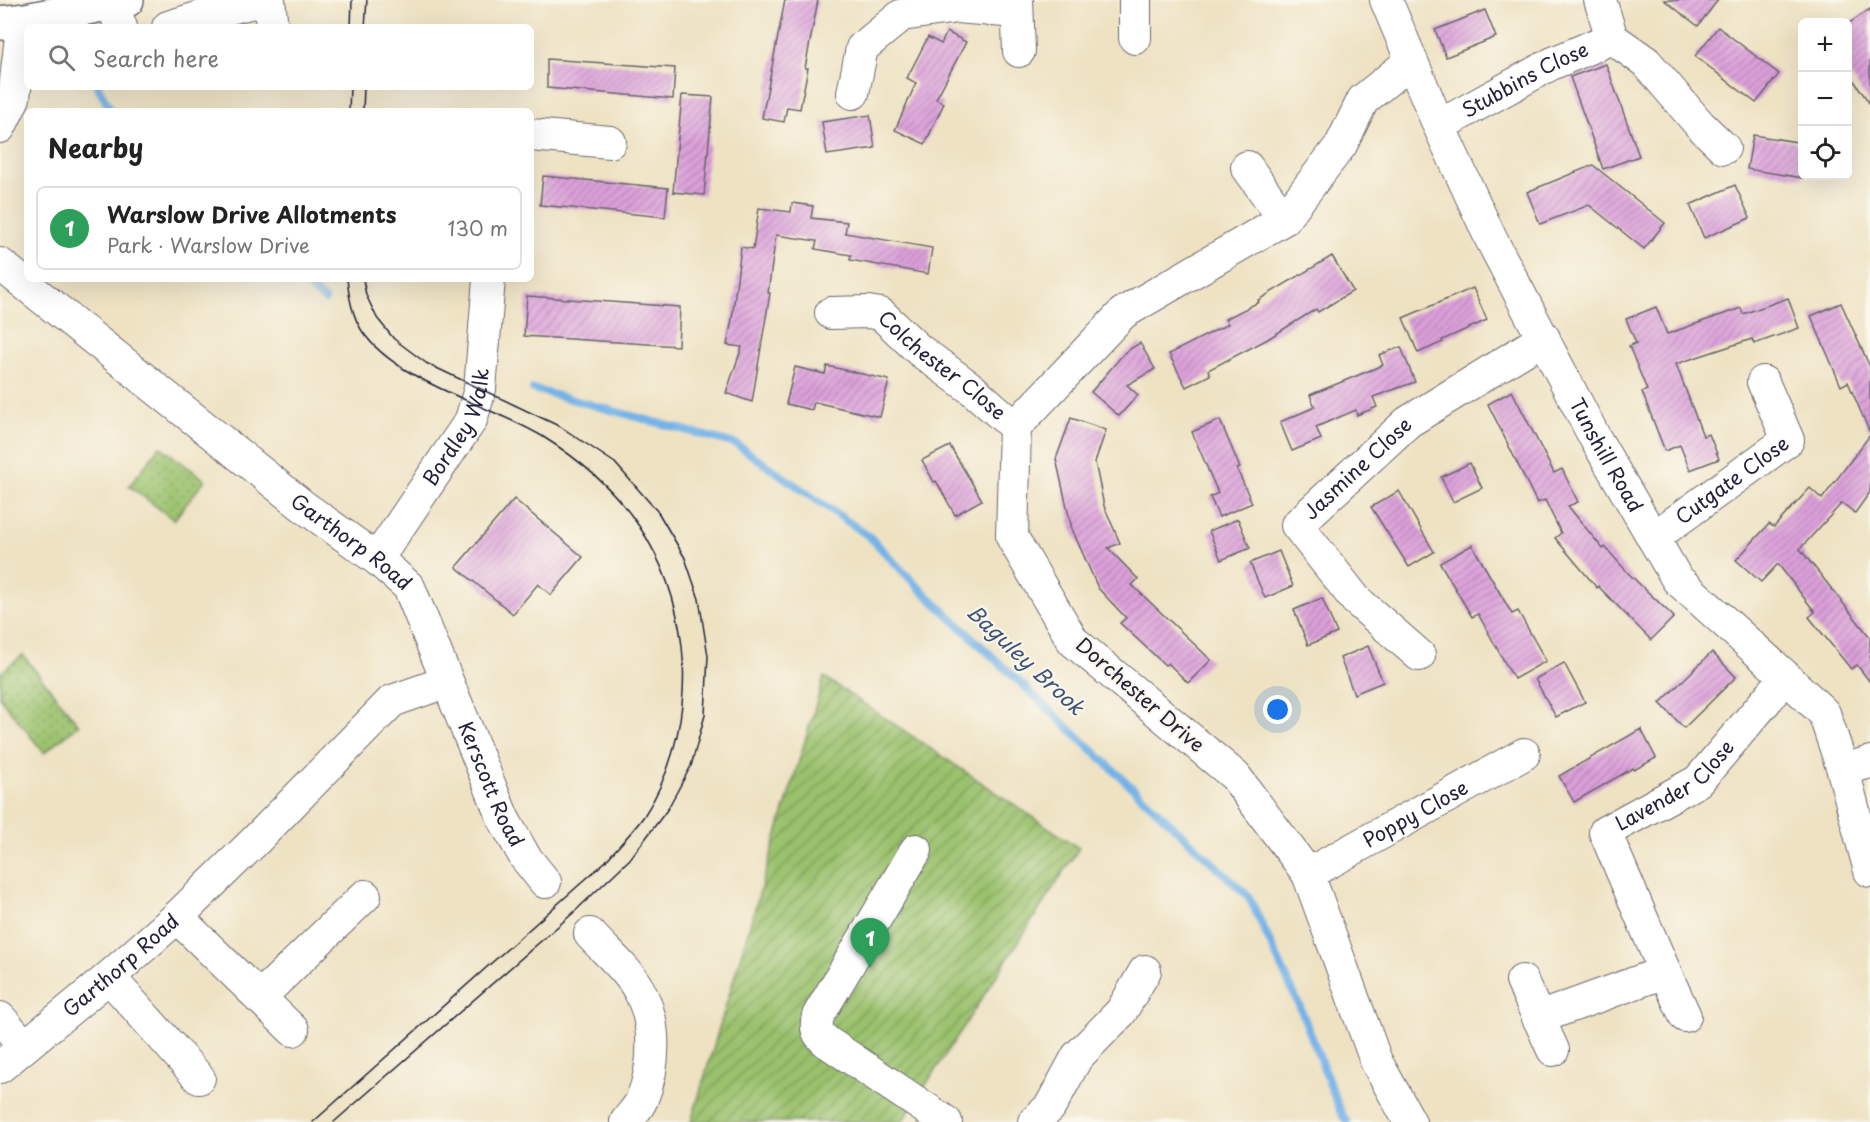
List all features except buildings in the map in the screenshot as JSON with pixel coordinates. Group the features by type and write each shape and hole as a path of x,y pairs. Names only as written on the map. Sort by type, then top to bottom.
{"main road":[{"path":"13,21 120,10"}],"street":[{"path":"176,24 229,4 261,0"},
{"path":"269,0 272,24"},
{"path":"1135,0 1135,38"},
{"name":"Tunshill Road","path":"1386,0 1439,126 1491,239 1595,438 1677,579 1824,713 1857,766 1870,871"},
{"name":"Stubbins Close","path":"1600,0 1612,38 1646,62 1700,126 1724,148"},
{"path":"853,93 862,48 902,15 957,7 1017,6 1019,51"},
{"path":"0,127 14,98 21,36 13,21"},
{"name":"Stubbins Close","path":"1439,126 1551,64 1612,38"},
{"path":"1015,427 1123,313 1284,219 1341,145 1363,100 1411,61"},
{"path":"534,135 610,142"},
{"path":"1247,167 1284,219"},
{"name":"Garthorp Road","path":"0,264 303,506 377,559 409,587 446,682 392,701 177,917 109,977 0,1067"},
{"name":"Bordley Walk","path":"377,559 471,420 480,389 489,282"},
{"name":"Colchester Close","path":"831,313 868,312 881,315 919,350 972,389 1015,427"},
{"name":"Jasmine Close","path":"1419,655 1356,600 1297,525 1408,422 1544,338"},
{"name":"Cutgate Close","path":"1653,538 1788,440 1763,382"},
{"name":"Dorchester Drive","path":"1015,427 1012,537 1073,641 1235,776 1308,874 1376,1061 1410,1122"},
{"name":"Lavender Close","path":"1665,972 1605,832 1698,781 1786,677"},
{"name":"Kerscott Road","path":"446,682 503,819 525,857 545,882"},
{"name":"Poppy Close","path":"1308,874 1524,754"},
{"path":"916,850 818,1016 816,1024 820,1037 946,1122"},
{"path":"259,998 365,896"},
{"path":"177,917 293,1030"},
{"path":"590,934 630,977 641,994 648,1012 652,1048 650,1069 642,1101 626,1122"},
{"path":"1034,1122 1050,1107 1077,1057 1121,1012 1145,971"},
{"path":"1538,1018 1665,972 1685,1016"},
{"path":"109,977 199,1078"},
{"path":"1522,981 1552,1050"},
{"path":"0,1018 25,1046"}],"green space":[{"path":"160,446 205,480 174,520 129,486"},
{"path":"23,655 79,725 44,753 0,698 0,673"},
{"path":"824,677 1079,848 902,1122 691,1122"}],"waterway":[{"name":"Baguley Brook","path":"100,90 109,108"},
{"name":"Baguley Brook","path":"303,282 325,300"},
{"name":"Baguley Brook","path":"533,389 736,444 870,537 915,584 1249,897 1300,1007 1341,1113 1347,1122"}],"tram line":[{"path":"351,24 352,0"},
{"path":"365,24 367,0"},
{"path":"349,108 350,90"},
{"path":"363,108 364,90"},
{"path":"313,1122 606,861 630,833 644,816 655,797 672,756 683,690 682,646 667,581 639,526 620,501 598,478 545,438 421,379 378,349 362,331 356,319 347,282"},
{"path":"334,1122 572,914 630,859 667,810 691,766 705,715 708,656 699,599 685,558 658,512 615,463 561,427 426,363 394,339 377,318 366,295 364,282"}],"place":[{"name":"Warslow Drive Allotments","path":"870,968"}]}
